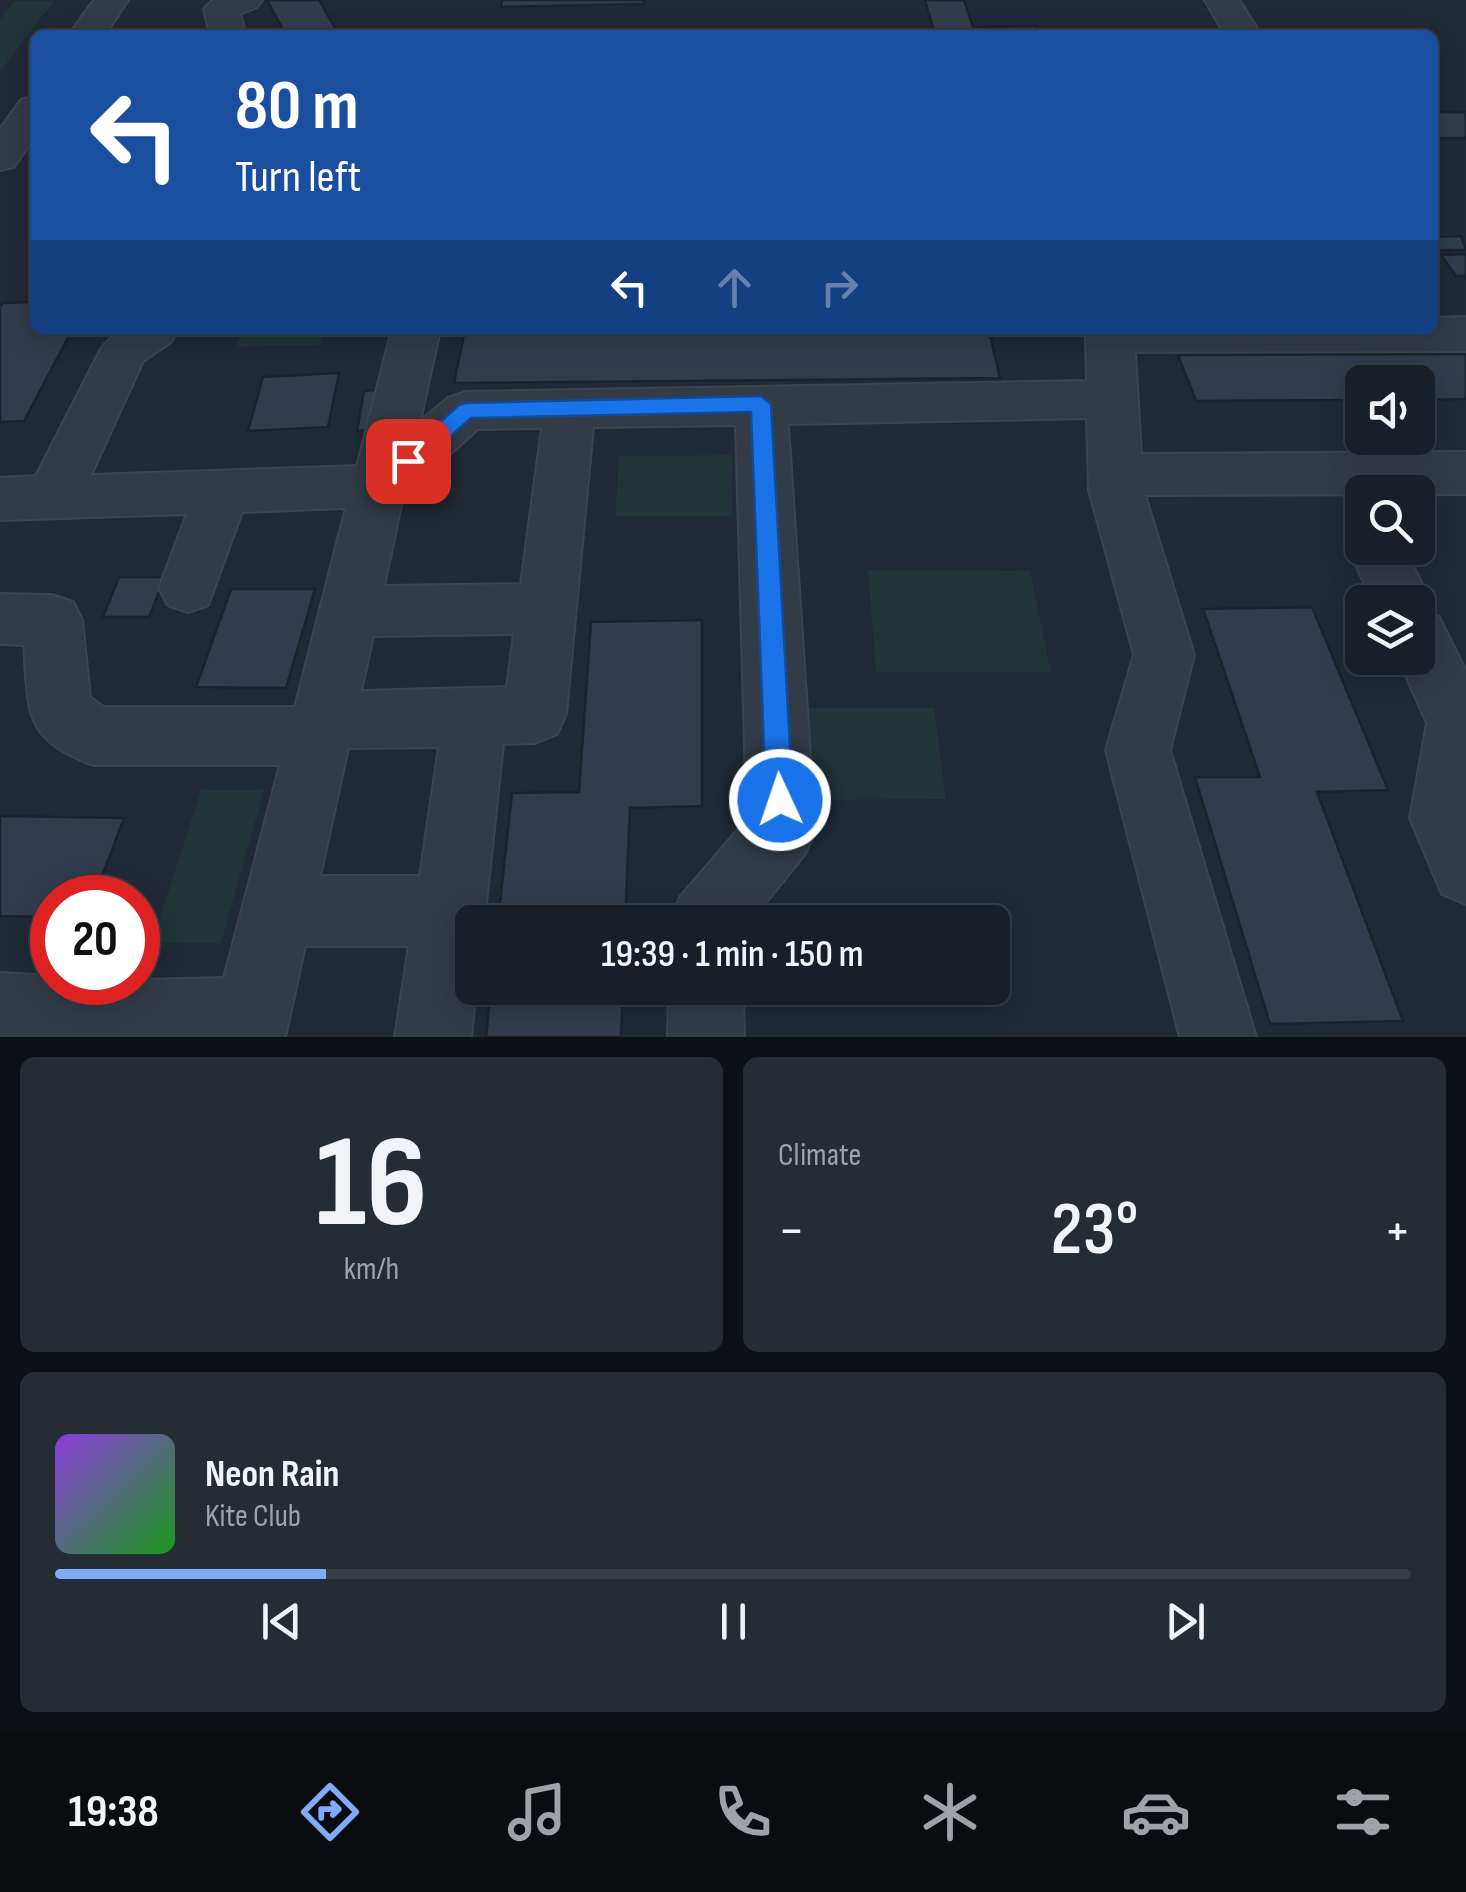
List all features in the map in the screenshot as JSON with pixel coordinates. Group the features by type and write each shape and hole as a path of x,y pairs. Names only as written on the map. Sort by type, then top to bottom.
{"street":[{"path":"90,30 111,0"},
{"path":"227,30 221,9 246,0"},
{"path":"1222,0 1239,30"},
{"path":"0,158 30,116"},
{"path":"1438,334 1466,334"},
{"path":"54,497 124,351 147,335"},
{"path":"0,1010 250,1026 415,335"},
{"path":"1110,335 1114,475 1164,655 1138,750 1218,1037"},
{"path":"0,499 379,486 466,411 1112,398"},
{"path":"719,905 781,831 761,404"},
{"path":"0,619 52,620 60,712 94,736 321,728 536,714 570,408"},
{"path":"1435,479 1466,473"},
{"path":"1114,475 1345,495"},
{"path":"188,588 222,492"},
{"path":"349,611 547,609"},
{"path":"1435,671 1459,723 1443,818 1466,870"},
{"path":"433,1037 476,717 484,716"},
{"path":"278,912 450,911"},
{"path":"706,1005 706,1037"}],"green space":[{"path":"15,1 54,1 0,72 0,19"},
{"path":"240,335 324,335 321,345 236,347"},
{"path":"732,455 732,516 615,516 619,456"},
{"path":"868,570 1030,571 1051,672 876,672"},
{"path":"808,708 934,708 946,799 813,800"},
{"path":"201,790 264,790 221,943 160,943 160,918"}],"building":[{"path":"267,0 319,0 336,30 283,30"},
{"path":"502,0 644,0 644,4 501,7"},
{"path":"925,0 964,0 973,27 1037,26 1038,30 934,30"},
{"path":"1438,112 1466,112 1466,138 1438,138"},
{"path":"1461,236 1466,250 1439,250 1438,237"},
{"path":"1466,254 1466,276 1456,276 1441,255"},
{"path":"30,302 30,335 69,335 24,421 0,422 3,303"},
{"path":"464,335 990,335 1000,378 454,383"},
{"path":"1466,354 1466,399 1435,400 1435,365 1345,365 1345,400 1196,401 1178,355"},
{"path":"339,373 328,427 248,431 263,377"},
{"path":"387,389 381,429 357,431 364,391"},
{"path":"119,577 165,577 149,617 103,617"},
{"path":"231,589 315,589 286,688 196,687"},
{"path":"1312,607 1388,790 1317,792 1403,1021 1270,1024 1195,777 1260,777 1203,609"},
{"path":"702,620 702,806 630,808 626,905 500,905 512,793 579,792 591,622"},
{"path":"0,816 124,818 103,875 30,875 30,917 0,916"},
{"path":"489,1005 622,1005 621,1037 486,1037"}],"route":[{"path":"408,461 466,411 761,404 780,800"}]}
